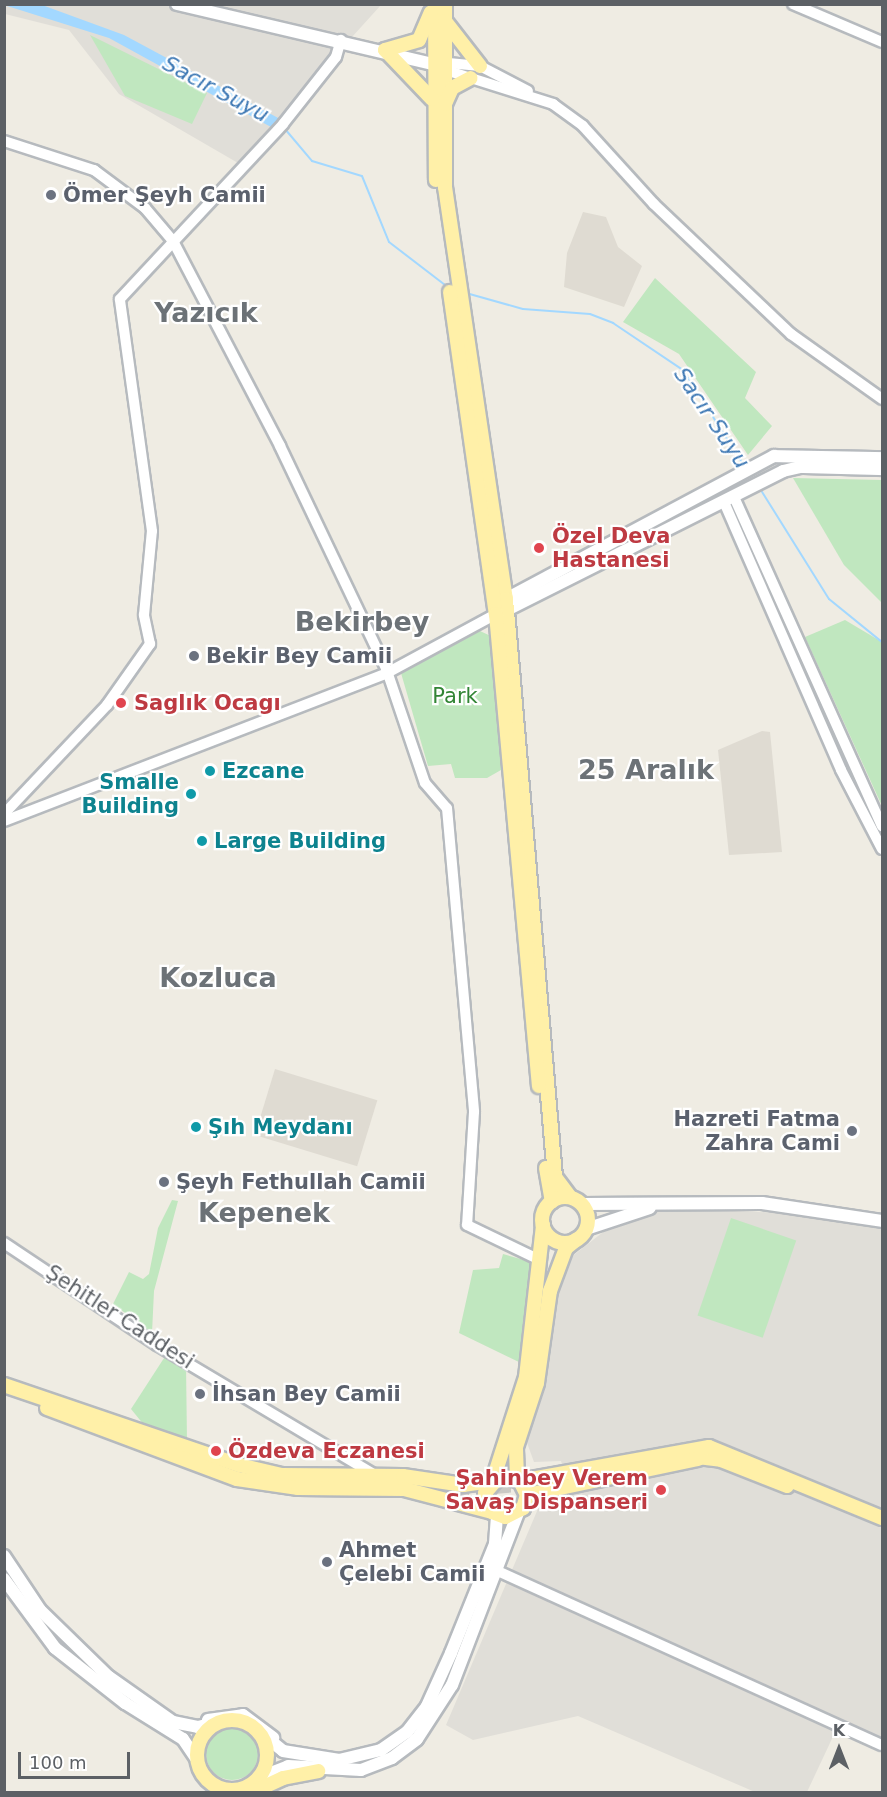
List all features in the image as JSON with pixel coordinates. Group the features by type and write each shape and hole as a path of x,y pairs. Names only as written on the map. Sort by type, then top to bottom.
{"main road":[{"path":"177,4 341,40 440,65"},
{"path":"385,51 419,40 434,4"},
{"path":"434,4 440,65"},
{"path":"4,1556 65,1639 173,1722 198,1727 242,1720 283,1751 351,1759 381,1750 416,1724 439,1683 498,1532 495,1513 485,1493 492,1480 525,1377 543,1225 552,1201 503,608 451,299 452,277 437,104 444,10"},
{"path":"444,10 457,41 480,66"},
{"path":"385,51 437,104"},
{"path":"437,104 452,88 471,78"},
{"path":"452,277 462,313 503,608 555,1177 576,1201 581,1234"},
{"path":"503,608 755,466 784,454 882,458"},
{"path":"503,608 729,500 763,480 800,467 882,469"},
{"path":"552,1201 762,1203 882,1221"},
{"path":"543,1225 556,1241 581,1234 613,1217 678,1203"},
{"path":"527,1495 518,1479 516,1448 537,1383 550,1291 566,1248 581,1234"},
{"path":"4,1385 239,1465 312,1477 463,1485 492,1480 518,1479 709,1447 882,1518"},
{"path":"4,1393 147,1442 267,1476"},
{"path":"47,1408 237,1479 298,1488 381,1482 432,1493 495,1513 518,1513"},
{"path":"75,1409 147,1442"},
{"path":"539,1482 709,1447"},
{"path":"672,1456 721,1460 882,1527"},
{"path":"527,1495 673,1463 721,1460"},
{"path":"4,1579 55,1648 125,1703 183,1739 197,1760 210,1787 244,1792 283,1778 318,1771 361,1770 392,1758 423,1733 452,1685 500,1572 518,1513 527,1495"},
{"path":"173,1722 243,1714 264,1726 283,1751"},
{"path":"197,1760 201,1738 218,1722"},
{"path":"260,1777 268,1754 261,1733"},
{"path":"244,1792 260,1777 288,1766 318,1771"}],"street":[{"path":"793,4 882,42"},
{"path":"4,814 107,705 150,644 144,615 152,531 118,306 173,241 280,128 336,57 341,40"},
{"path":"440,65 480,66 583,126 654,204 792,334 882,399"},
{"path":"440,65 471,78 531,94"},
{"path":"4,141 94,170 145,208 173,241 270,426 387,673 425,783 447,808 474,1112 467,1225 540,1260"},
{"path":"729,500 882,826"},
{"path":"729,500 841,770 882,849"},
{"path":"4,821 387,673 503,608"},
{"name":"Şehitler Caddesi","path":"4,1244 157,1345 381,1482"},
{"path":"500,1572 882,1745"}],"shaded area":[{"path":"4,5 381,5 238,163 119,94 69,30 5,14"},
{"path":"583,212 606,217 618,247 642,266 624,307 564,287 567,253"},
{"path":"762,731 770,732 782,852 729,855 718,750"},
{"path":"275,1069 377,1100 357,1166 255,1135"},
{"path":"688,1209 882,1217 882,1749 837,1728 807,1792 755,1792 578,1716 473,1740 446,1725 546,1490 569,1488 561,1461 534,1462 526,1440 557,1268 625,1215"}],"green space":[{"path":"90,35 207,93 192,124 125,96"},
{"path":"655,278 756,372 745,398 772,426 748,455 679,354 623,322"},
{"path":"793,478 882,480 882,603 844,565"},
{"path":"845,620 882,642 882,806 805,637"},
{"name":"Park","path":"480,631 495,638 508,766 487,778 455,778 451,764 428,766 401,673"},
{"path":"172,1200 178,1201 154,1291 152,1333 113,1304 129,1272 143,1279 149,1274 158,1228"},
{"path":"731,1218 796,1240 763,1338 697,1315"},
{"path":"503,1254 535,1263 523,1364 459,1333 473,1270 499,1268"},
{"path":"166,1355 186,1364 187,1443 144,1425 131,1409"},
{"path":"227,1728 237,1728 251,1735 258,1754 251,1773 237,1780 227,1780 217,1776 210,1769 206,1759 206,1749 210,1739 217,1732"}],"water":[{"path":"4,5 42,5 124,35 280,119 271,127 109,38"}],"waterway":[{"name":"Sacır Suyu","path":"285,129 312,161 362,176 389,242 449,288"},
{"name":"Sacır Suyu","path":"466,293 523,309 590,314 613,323 683,370 745,467"},
{"name":"Sacır Suyu","path":"759,487 829,599 882,642"}],"tunnel":[{"path":"455,1490 532,1484"}],"place":[{"name":"Ömer Şeyh Camii","path":"51,195"},
{"name":"Özel Deva Hastanesi","path":"539,548"},
{"name":"Bekir Bey Camii","path":"194,656"},
{"name":"Saglık Ocagı","path":"121,703"},
{"name":"Ezcane","path":"210,771"},
{"name":"Smalle Building","path":"191,794"},
{"name":"Large Building","path":"202,841"},
{"name":"Şıh Meydanı","path":"196,1127"},
{"name":"Hazreti Fatma Zahra Cami","path":"852,1131"},
{"name":"Şeyh Fethullah Camii","path":"164,1182"},
{"name":"İhsan Bey Camii","path":"200,1394"},
{"name":"Özdeva Eczanesi","path":"216,1451"},
{"name":"Şahinbey Verem Savaş Dispanseri","path":"661,1490"},
{"name":"Ahmet Çelebi Camii","path":"327,1562"}],"district":[{"name":"Yazıcık","path":"206,313"},
{"name":"Bekirbey","path":"362,622"},
{"name":"25 Aralık","path":"646,770"},
{"name":"Kozluca","path":"218,978"},
{"name":"Kepenek","path":"264,1213"}]}
